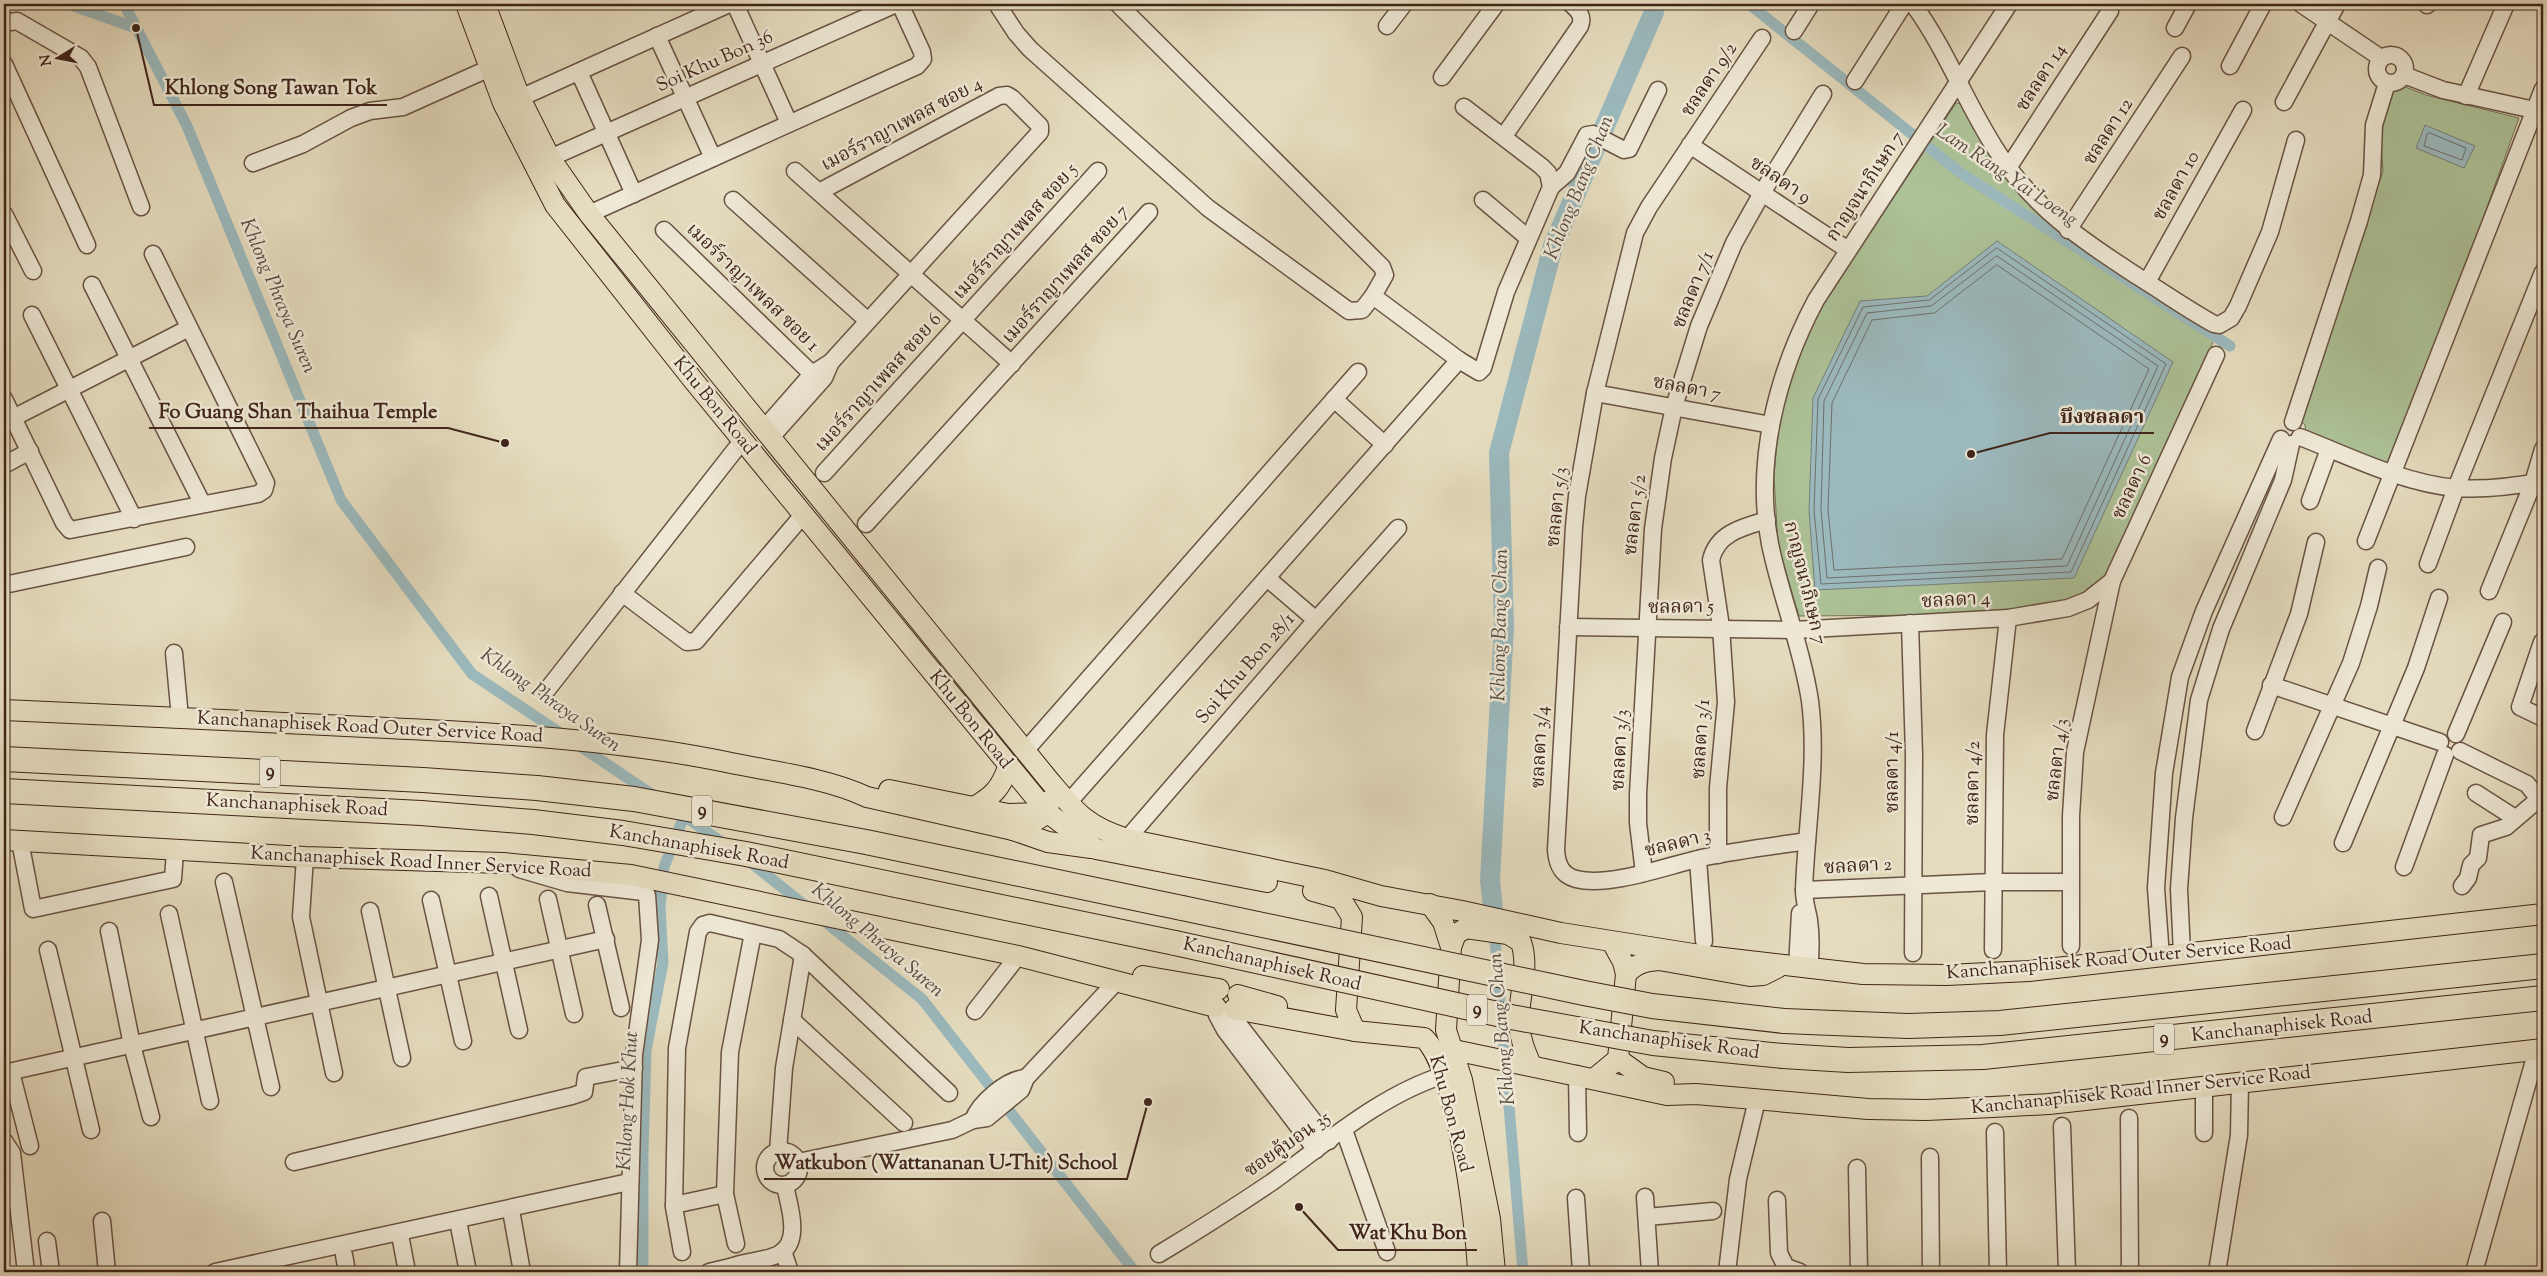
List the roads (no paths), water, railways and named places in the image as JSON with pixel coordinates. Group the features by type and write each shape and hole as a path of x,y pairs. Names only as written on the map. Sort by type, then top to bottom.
{"highway":[{"name":"Kanchanaphisek Road","path":"4,759 537,788 634,799 866,842 1594,995 1652,1006 1784,1021 1908,1026 2000,1023 2543,966"},
{"name":"Kanchanaphisek Road","path":"4,792 422,812 533,822 717,849 1175,943 1511,1017 1653,1043 1783,1056 1848,1060 1983,1058 2543,998"}],"main road":[{"name":"Khu Bon Road","path":"466,4 502,104 556,205 624,296 1008,767 1048,813 1096,849 1327,893 1341,899 1352,917"},
{"name":"Khu Bon Road","path":"486,4 520,98 550,158 589,214 1024,751 1074,809 1098,829 1127,840 1325,880 1381,896 1430,904 1443,922 1451,947 1446,1030 1461,1051 1462,1080 1490,1218 1495,1272"},
{"name":"Kanchanaphisek Road Outer Service Road","path":"4,710 447,730 592,741 692,754 852,790 873,799 1013,830 1048,842 1096,849"},
{"path":"974,807 997,792 1003,783 1008,767"},
{"path":"1013,830 1027,826 1048,813 1048,779"},
{"name":"Kanchanaphisek Road Outer Service Road","path":"852,790 868,788 893,790 1016,814 1048,813 1074,809"},
{"name":"Kanchanaphisek Road Inner Service Road","path":"12,840 175,851 503,863 631,875 1018,956 1116,982 1227,1002 1318,1015 1335,1014 1346,1010"},
{"path":"1355,1031 1346,1010 1352,917 1368,903 1381,896"},
{"name":"Kanchanaphisek Road Outer Service Road","path":"1430,904 1474,921 1509,928 1561,933 1612,942 1796,967 1862,974 1947,975 2028,971 2543,914"},
{"path":"1451,947 1456,934 1474,921"},
{"path":"1509,928 1522,942 1525,966 1519,1023 1522,1063"},
{"path":"1525,966 1534,944 1561,933"},
{"path":"1612,942 1623,962 1626,974 1618,1059"},
{"path":"1626,974 1634,966 1652,960 1750,976 1763,975 1796,967"},
{"name":"Kanchanaphisek Road Inner Service Road","path":"1069,968 1098,969 1227,1002 1355,1031"},
{"path":"1424,1038 1446,1030"},
{"name":"Khu Bon Road","path":"1355,1031 1424,1038 1434,1050 1444,1075 1469,1182 1475,1218 1478,1272"},
{"name":"Kanchanaphisek Road Inner Service Road","path":"1461,1051 1586,1076 1667,1095 1696,1094 1868,1109 1926,1110 2049,1104 2540,1049"},
{"path":"1586,1076 1618,1059"},
{"path":"1618,1059 1643,1077 1696,1094"}],"street":[{"path":"520,98 729,4"},
{"path":"735,4 789,124"},
{"name":"Soi Khu Bon 36","path":"550,158 896,4"},
{"path":"589,214 921,63 922,52 900,4"},
{"path":"997,4 1016,33 1030,49 1208,208 1349,311 1362,310 1373,296 1385,275 1382,267 1118,4"},
{"path":"1387,26 1404,4"},
{"path":"1442,77 1496,4"},
{"path":"1504,136 1580,26 1582,21 1580,12 1571,4"},
{"path":"1794,31 1811,4"},
{"path":"1855,81 1904,4"},
{"path":"1913,4 1943,50 1980,123 2008,168 2034,198 2068,230 2214,324 2219,325 2231,318 2270,232 2296,140"},
{"name":"กาญจนาภิเษก 7","path":"1796,967 1809,920 1805,896 1812,728 1805,673 1776,567 1767,520 1766,488 1771,426 1779,390 1801,331 1816,300 2009,4"},
{"path":"2175,28 2188,4"},
{"path":"2230,66 2263,4"},
{"path":"2301,4 2381,58"},
{"path":"2284,102 2337,4"},
{"path":"2466,96 2506,4"},
{"name":"ชลลดา 14","path":"2008,168 2110,11"},
{"path":"4,23 17,21 81,58 88,67 141,207"},
{"path":"657,36 713,158"},
{"name":"ชลลดา 9/2","path":"1595,393 1635,233 1649,207 1762,38"},
{"path":"2392,54 2398,56 2405,67 2404,75 2398,82 2387,83 2380,79 2376,72 2381,58 2392,54"},
{"name":"ชลลดา 12","path":"2068,230 2182,56"},
{"path":"4,64 87,245"},
{"path":"253,163 303,144 351,118 370,111 403,108 490,68"},
{"path":"579,72 634,194"},
{"path":"2404,75 2443,90 2538,112"},
{"path":"2387,83 2374,125 2372,175 2359,221 2294,422 2282,424 2279,432 2291,440 2329,449 2392,472 2456,488 2538,482"},
{"path":"2366,541 2392,472 2538,112 2543,89"},
{"path":"1373,296 1476,372 1483,368 1506,292 1551,187 1567,173 1585,139 1593,134 1624,150 1628,149 1658,90"},
{"name":"เมอร์ราญาเพลส ซอย 4","path":"819,192 1004,94 1012,98 1038,123 1040,132 911,273"},
{"name":"ชลลดา 7/1","path":"1674,407 1699,326 1734,243 1762,193 1823,94"},
{"path":"1464,107 1504,136 1548,173 1551,187"},
{"name":"ชลลดา 10","path":"2147,282 2243,110"},
{"name":"ชลลดา 9","path":"1690,145 1848,250"},
{"path":"795,171 1012,364"},
{"name":"เมอร์ราญาเพลส ซอย 5","path":"964,320 1098,171"},
{"path":"733,200 868,321"},
{"path":"1483,200 1528,238"},
{"name":"เมอร์ราญาเพลส ซอย 7","path":"866,524 1149,212"},
{"path":"4,214 33,272"},
{"name":"เมอร์ราญาเพลส ซอย 1","path":"664,230 812,374"},
{"path":"4,398 68,529 72,530 134,519 202,503 258,494 264,490 266,483 153,254"},
{"path":"2428,564 2456,488 2543,272"},
{"path":"767,434 812,374 830,362 911,273"},
{"path":"92,285 128,360 202,503"},
{"path":"32,315 134,519"},
{"name":"เมอร์ราญาเพลส ซอย 6","path":"824,474 964,320"},
{"path":"13,418 189,328"},
{"name":"ชลลดา 6","path":"2112,581 2216,355"},
{"path":"1074,809 1267,578 1386,445 1458,360"},
{"path":"767,434 824,378 830,362"},
{"path":"1024,751 1358,372"},
{"name":"ชลลดา 7","path":"1595,393 1771,426"},
{"name":"ชลลดา 5/3","path":"1568,627 1575,511 1595,393"},
{"path":"1334,400 1386,445"},
{"name":"ชลลดา 5/2","path":"1648,629 1653,528 1663,458 1674,407"},
{"path":"2182,954 2180,889 2184,818 2199,700 2221,628 2283,480 2291,440"},
{"path":"2161,957 2156,888 2164,773 2180,677 2204,611 2291,440"},
{"path":"547,690 742,441"},
{"path":"2310,501 2329,449"},
{"path":"2489,591 2538,482 2543,449"},
{"path":"4,464 30,451"},
{"path":"622,593 687,642 696,641 803,515"},
{"name":"ชลลดา 3/1","path":"1718,855 1718,788 1726,702 1721,628 1711,572 1713,550 1730,533 1767,520"},
{"name":"Soi Khu Bon 28/1","path":"1127,840 1316,620 1398,528"},
{"path":"2255,732 2299,614 2316,542"},
{"path":"4,585 186,547"},
{"path":"2283,817 2358,643 2378,568"},
{"path":"1267,578 1316,620"},
{"name":"ชลลดา 4","path":"1794,630 2008,618 2068,608 2088,600 2112,581"},
{"name":"ชลลดา 4/3","path":"2071,946 2071,807 2076,752 2112,581"},
{"path":"2344,843 2416,668 2439,598"},
{"path":"2088,600 2105,616"},
{"name":"ชลลดา 4/2","path":"1992,950 1994,735 2008,618"},
{"path":"2404,866 2448,750 2445,734 2456,734 2502,622"},
{"name":"ชลลดา 4/1","path":"1910,623 1914,756 1913,953"},
{"name":"ชลลดา 5","path":"1568,627 1794,630"},
{"name":"ชลลดา 3/4","path":"1560,869 1556,850 1568,627"},
{"name":"ชลลดา 3/3","path":"1644,873 1638,823 1638,794 1648,629"},
{"path":"2542,642 2520,707 2543,718"},
{"path":"174,653 180,718"},
{"path":"2271,686 2391,726 2527,784 2542,801 2506,827 2481,836 2478,858 2471,865 2468,878 2462,886"},
{"path":"2476,793 2516,818"},
{"path":"12,840 32,909 173,879 175,851"},
{"name":"ชลลดา 3","path":"1560,869 1570,877 1584,880 1626,877 1718,855 1808,841"},
{"path":"305,857 302,917 334,1073"},
{"path":"1698,859 1704,941"},
{"path":"503,863 561,882 646,894 650,940 634,1068 629,1182 628,1272"},
{"path":"224,882 271,1087"},
{"name":"ชลลดา 2","path":"1805,896 1913,884 2070,882"},
{"path":"489,896 519,1030"},
{"path":"548,899 574,1014"},
{"path":"431,900 463,1041"},
{"path":"598,904 621,1008"},
{"path":"370,911 402,1058"},
{"path":"169,914 210,1101"},
{"path":"682,1252 674,1205 677,1048 698,932 703,925 710,923 779,939 803,955 949,1093"},
{"path":"109,931 132,1045 151,1117"},
{"path":"736,1244 725,1194 730,1052 752,933"},
{"path":"30,1146 8,1073 606,939"},
{"path":"48,950 90,1130"},
{"path":"778,1152 784,1068 803,955"},
{"path":"975,1010 1018,956"},
{"path":"798,1162 952,1130 973,1120 979,1108 1013,1080 1026,1078 1116,982"},
{"path":"1227,1002 1217,1015 1225,1030 1322,1145"},
{"path":"792,1020 904,1123"},
{"path":"2474,1272 2540,1049"},
{"path":"294,1162 572,1096 584,1092 586,1077 634,1068"},
{"name":"ซอยคู้บอน 35","path":"1158,1254 1232,1209 1344,1130 1412,1087 1444,1075"},
{"path":"1578,1133 1586,1076"},
{"path":"2218,1272 2239,1136 2240,1083"},
{"path":"2204,1087 2204,1133"},
{"path":"1727,1272 1738,1179 1747,1134 1757,1100"},
{"path":"2129,1118 2130,1272"},
{"path":"2062,1126 2067,1272"},
{"path":"1344,1130 1387,1252"},
{"path":"1995,1132 1998,1272"},
{"path":"4,1141 12,1153 10,1202 26,1272"},
{"path":"778,1152 788,1152 798,1162 798,1176 785,1186 774,1184 765,1171 767,1159 778,1152"},
{"path":"1930,1157 1931,1272"},
{"path":"1857,1168 1859,1272"},
{"path":"215,1272 629,1182"},
{"path":"709,1272 735,1269 783,1251 790,1237 792,1225 785,1186"},
{"path":"674,1205 725,1194"},
{"path":"1645,1197 1650,1272"},
{"path":"1576,1198 1581,1272"},
{"path":"1777,1200 1779,1253 1786,1267 1800,1272"},
{"path":"1647,1217 1713,1211"},
{"path":"512,1216 522,1272"},
{"path":"102,1221 108,1272"},
{"path":"459,1226 468,1272"},
{"path":"401,1240 407,1272"},
{"path":"47,1241 51,1272"},
{"path":"783,1251 790,1272"},
{"path":"344,1254 347,1272"}],"water":[{"path":"2425,125 2475,146 2464,168 2416,148"},
{"path":"1997,241 2173,362 2074,578 1815,590 1809,511 1813,398 1860,301 1927,296"}],"waterway":[{"name":"Khlong Phraya Suren","path":"68,4 136,28"},
{"name":"Khlong Phraya Suren","path":"124,4 187,126 341,500 472,674 656,797"},
{"name":"Khlong Bang Chan","path":"1494,919 1490,880 1504,628 1499,453 1553,246 1654,12 1654,4"},
{"name":"Lam Rang Yai Loeng","path":"1749,4 1962,174 2230,346"},
{"name":"Khlong Phraya Suren","path":"681,814 726,845"},
{"name":"Khlong Hok Khut","path":"643,1272 643,1152 646,1050 663,963 660,907 664,867 684,816"},
{"name":"Khlong Phraya Suren","path":"749,861 922,999 1135,1272"},
{"name":"Khlong Bang Chan","path":"1494,928 1523,1272"}],"place":[{"name":"Khlong Song Tawan Tok","path":"136,28"},
{"name":"Fo Guang Shan Thaihua Temple","path":"505,443"},
{"name":"บึงชลลดา","path":"1971,454"},
{"name":"Watkubon (Wattananan U-Thit) School","path":"1148,1102"},
{"name":"Wat Khu Bon","path":"1299,1207"}]}
